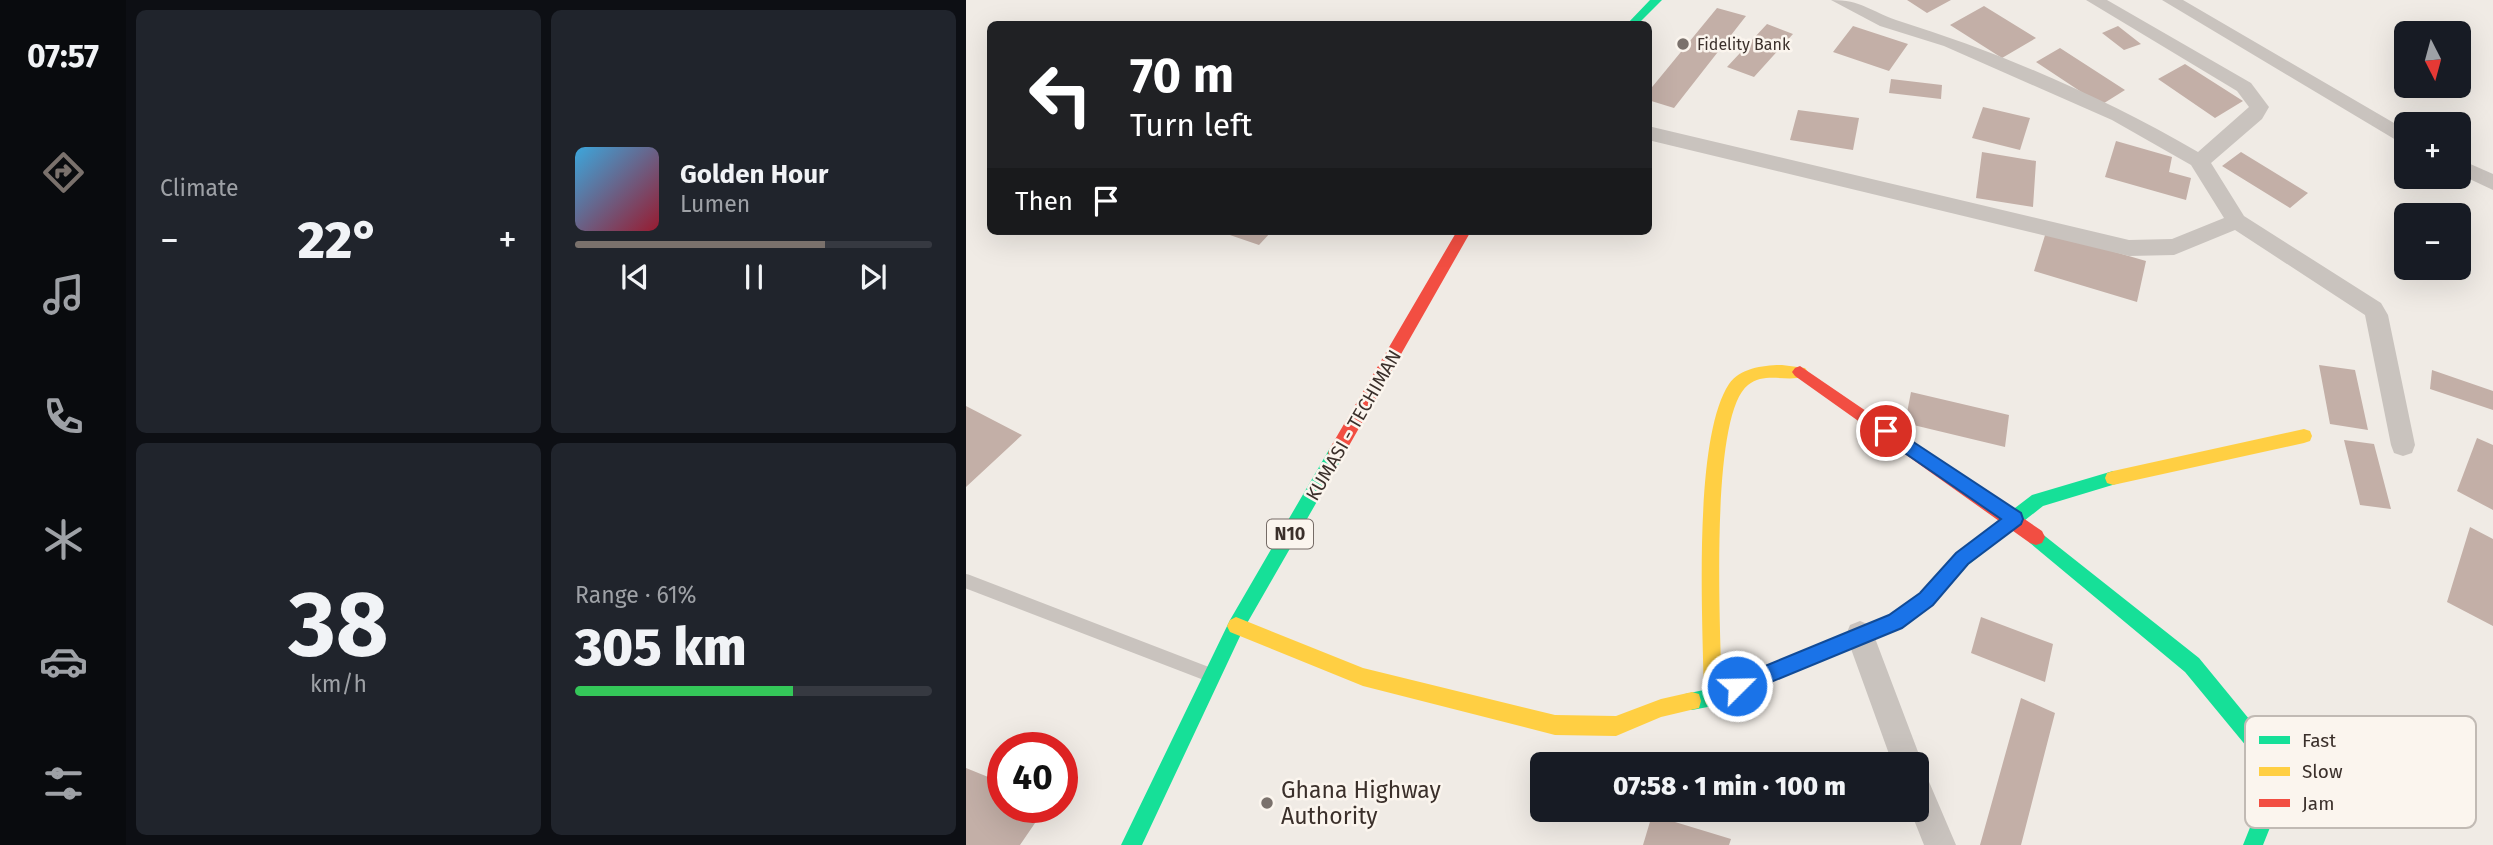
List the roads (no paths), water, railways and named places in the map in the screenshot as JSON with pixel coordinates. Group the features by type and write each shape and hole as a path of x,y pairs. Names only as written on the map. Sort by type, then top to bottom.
{"main road":[{"path":"1635,21 1656,0"},
{"name":"KUMASI - TECHIMAN","path":"1131,845 1236,626 1462,235"},
{"path":"1713,697 1716,447 1731,392 1745,377 1770,368 1800,372 2015,519 2192,666 2245,730"},
{"path":"1236,626 1363,677 1555,725 1616,726 1661,708 1713,697 1896,621 1926,599 1962,559 2038,500 2088,483 2304,436"},
{"path":"2253,845 2260,828"}],"street":[{"path":"1840,0 1886,22 1950,42 2119,115 2199,160 2237,221 2373,309 2377,315 2403,445"},
{"path":"2095,0 2244,87 2255,98 2259,107 2255,114 2199,160"},
{"path":"2171,0 2394,132"},
{"path":"1652,134 2129,248 2174,247 2237,221"},
{"path":"2471,172 2493,183"},
{"path":"1860,635 1903,752"},
{"path":"1929,819 1940,845"}],"lane":[{"path":"966,581 1212,676"}],"place":[{"name":"Fidelity Bank","path":"1683,44"},
{"name":"Ghana Highway Authority","path":"1267,803"}]}
